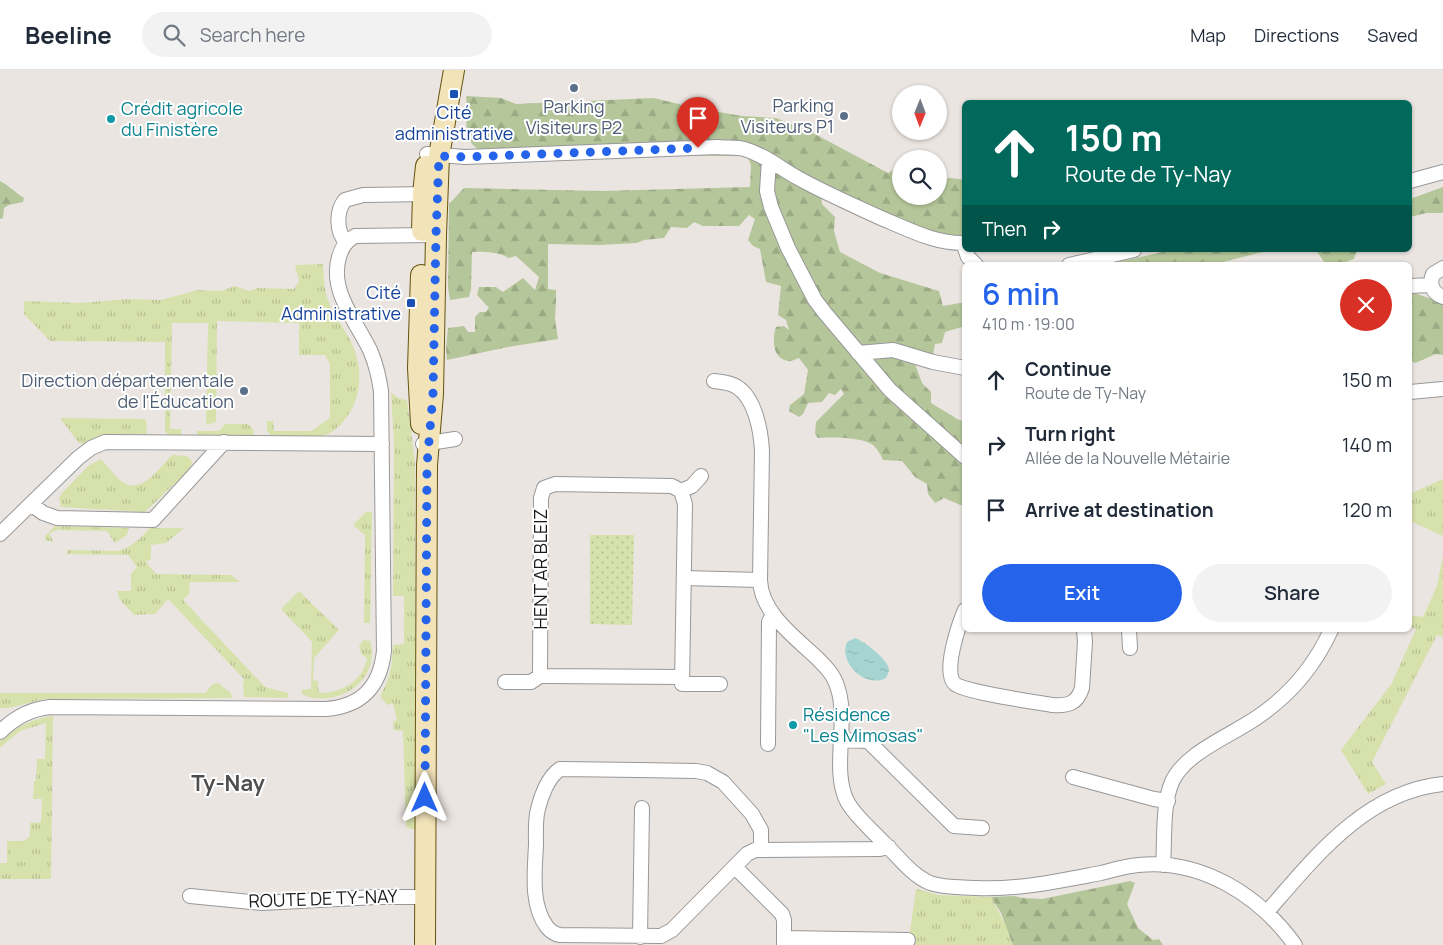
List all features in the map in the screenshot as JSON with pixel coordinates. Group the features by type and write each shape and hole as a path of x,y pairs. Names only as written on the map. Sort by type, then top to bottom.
{"main road":[{"path":"425,945 426,444 433,394 429,235 433,120 445,70"},
{"path":"433,155 454,70"}],"street":[{"path":"433,155 465,157 718,147 742,148 769,160 798,178 913,232 938,240 962,243"},
{"path":"769,160 766,191 788,248 815,300 890,390 962,454"},
{"path":"1412,181 1443,172"},
{"path":"346,242 340,234 339,216 340,208 345,200 363,195 430,194"},
{"path":"0,732 32,710 50,707 326,709 344,706 361,698 368,691 376,680 384,651 381,391 378,372 368,347 344,303 338,287 337,264 342,248 346,242 355,236 429,235"},
{"path":"1082,262 1125,252"},
{"path":"1443,268 1433,274 1431,285 1435,292 1443,297"},
{"path":"1412,286 1431,285"},
{"path":"858,353 893,350 933,362 962,367"},
{"path":"714,381 732,384 742,391 752,407 760,437 762,451 760,580 764,601 773,614 827,669 835,681 840,700 841,783 847,802 857,815 910,868 930,883 947,886 1011,888 1060,881 1136,865 1163,865 1201,873 1216,878 1241,891 1267,912 1294,945"},
{"path":"1412,392 1443,389"},
{"path":"426,444 455,439"},
{"path":"0,534 78,458 98,444 113,442 224,442 382,444"},
{"path":"31,504 43,514 57,518 153,520 224,442"},
{"path":"701,476 692,486 681,491 685,504 682,684 720,684"},
{"name":"HENT AR BLEIZ","path":"540,676 541,498 544,488 555,484 672,486 681,491"},
{"path":"684,578 760,580"},
{"path":"768,744 769,622 773,614"},
{"path":"962,618 957,630 950,667 951,679 955,684 968,689 1052,706 1064,706 1072,703 1077,700 1080,694 1082,688 1084,632"},
{"path":"1129,632 1130,648"},
{"path":"1163,865 1168,801 1172,782 1187,762 1201,751 1245,726 1285,695 1314,660 1330,632"},
{"path":"505,682 532,682 540,676 682,677"},
{"path":"841,740 868,741 954,826 982,828"},
{"path":"761,849 761,830 752,814 723,782 707,773 696,771 560,769 552,776 546,786 537,816 536,896 545,925 552,933 567,936 661,936 672,930 751,851 761,849 873,849 889,847"},
{"path":"1073,777 1168,801"},
{"path":"1267,912 1315,858 1347,826 1367,812 1398,796 1428,786 1443,784"},
{"path":"640,937 642,808"},
{"path":"735,867 782,914 784,920 784,942 908,940"},
{"name":"ROUTE DE TY-NAY","path":"190,896 262,903 376,897 425,897"}],"green space":[{"path":"466,96 501,98 516,104 654,98 695,108 742,116 776,118 811,132 888,173 892,171 892,205 947,205 947,178 962,180 962,239 956,240 821,196 822,204 835,217 834,231 840,252 880,273 939,291 943,306 962,303 962,327 945,332 942,343 935,344 933,355 911,353 922,383 931,392 931,403 962,420 962,506 944,498 935,503 928,494 927,484 915,477 902,461 883,460 877,449 870,443 847,438 818,438 815,434 816,422 844,394 841,389 835,395 829,393 822,402 808,403 803,414 799,417 789,411 790,405 804,394 808,370 799,358 792,361 783,359 774,347 776,327 784,326 789,330 786,320 778,315 781,286 766,282 760,249 753,246 748,240 755,219 749,215 739,226 703,226 694,222 687,228 671,227 664,238 644,240 637,243 599,245 548,244 548,289 556,290 555,319 558,339 447,360 448,328 464,326 468,332 475,332 475,317 480,312 486,312 489,308 477,295 479,287 496,287 503,292 523,278 535,290 539,277 516,256 508,258 496,253 472,252 469,297 450,300 448,288 449,204 464,188 601,191 750,187 751,165 747,156 494,155 475,147 468,136"},
{"path":"0,181 24,198 23,202 4,208 3,218 0,219"},
{"path":"1443,187 1443,213 1426,213 1412,216 1412,198"},
{"path":"1162,252 1263,252 1223,262 1118,262"},
{"path":"1317,252 1356,252 1354,259 1346,262 1324,262"},
{"path":"323,264 328,300 334,314 347,334 357,357 359,387 357,397 348,415 334,431 322,436 272,436 267,431 267,421 273,421 274,431 311,431 330,418 330,364 325,355 299,355 299,323 217,321 216,422 206,425 208,323 172,323 170,429 181,429 181,436 170,435 165,432 165,342 50,341 24,314 24,301 80,303 129,299 161,300 198,290 221,291 235,286 249,291 257,288 294,289 299,281 295,265"},
{"path":"1412,294 1443,303 1443,355 1436,354 1415,363 1412,361"},
{"path":"391,393 400,399 407,400 415,463 416,830 406,827 403,731 394,730 393,722 397,720 393,703 387,705 380,696 387,683 393,645 404,644 404,596 393,596 394,442"},
{"path":"60,418 144,419 146,420 147,434 118,435 84,445 78,442"},
{"path":"225,424 248,424 253,429 254,436 197,436 197,431 219,431"},
{"path":"172,455 187,456 192,461 191,468 145,512 61,507 59,498 62,493 88,466 101,459 119,479 133,486 152,477"},
{"path":"1443,479 1443,536 1412,522 1412,493"},
{"path":"366,512 372,512 370,623 364,623 365,535 353,525"},
{"path":"55,526 129,528 127,535 115,543 107,531 56,530 49,534 54,542 45,540 45,536"},
{"path":"150,528 184,528 166,543 151,545 151,559 146,562 156,574 231,575 240,582 190,582 189,594 183,600 265,687 288,693 288,698 244,697 244,679 168,599 155,614 134,615 120,600 117,591 131,591 131,574 137,567 128,555 67,554 67,550 122,550 135,542"},
{"path":"590,535 634,535 632,625 590,624"},
{"path":"1443,555 1443,637 1437,635 1372,762 1386,784 1368,794 1341,750 1392,683 1416,629 1412,628 1412,615 1423,617 1437,586"},
{"path":"299,591 339,630 314,658 313,680 318,681 320,693 344,688 356,679 361,673 367,658 362,655 359,647 363,640 370,641 372,655 369,668 363,679 354,688 342,694 330,698 316,698 303,695 301,690 311,689 312,642 281,609"},
{"path":"218,683 231,693 232,698 44,699 9,708 0,708 0,693 205,693 213,684"},
{"path":"53,716 51,879 0,879 0,863 7,863 7,841 24,841 30,836 30,823 41,822 42,799 33,799 37,759 45,759 46,723 20,731 0,748 0,741 24,724"},
{"path":"1130,881 1135,883 1127,904 1138,928 1153,940 1159,939 1163,945 1013,945 1001,913 991,897 1015,896 1042,899"},
{"path":"916,889 939,895 991,897 1006,926 1013,945 908,945"}],"water":[{"path":"855,638 870,647 885,661 889,670 886,678 870,680 855,672 846,658 845,650 847,642"}],"place":[{"name":"Parking Visiteurs P2","path":"574,88"},
{"name":"Cité administrative","path":"454,94"},
{"name":"Parking Visiteurs P1","path":"844,116"},
{"name":"Crédit agricole du Finistère","path":"111,119"},
{"name":"Cité Administrative","path":"411,303"},
{"name":"Direction départementale de l'Éducation","path":"244,391"},
{"name":"Résidence \"Les Mimosas\"","path":"793,725"}],"district":[{"name":"Ty-Nay","path":"228,783"}],"route":[{"path":"425,798 427,465 433,394 439,156 465,157 698,148"}]}
